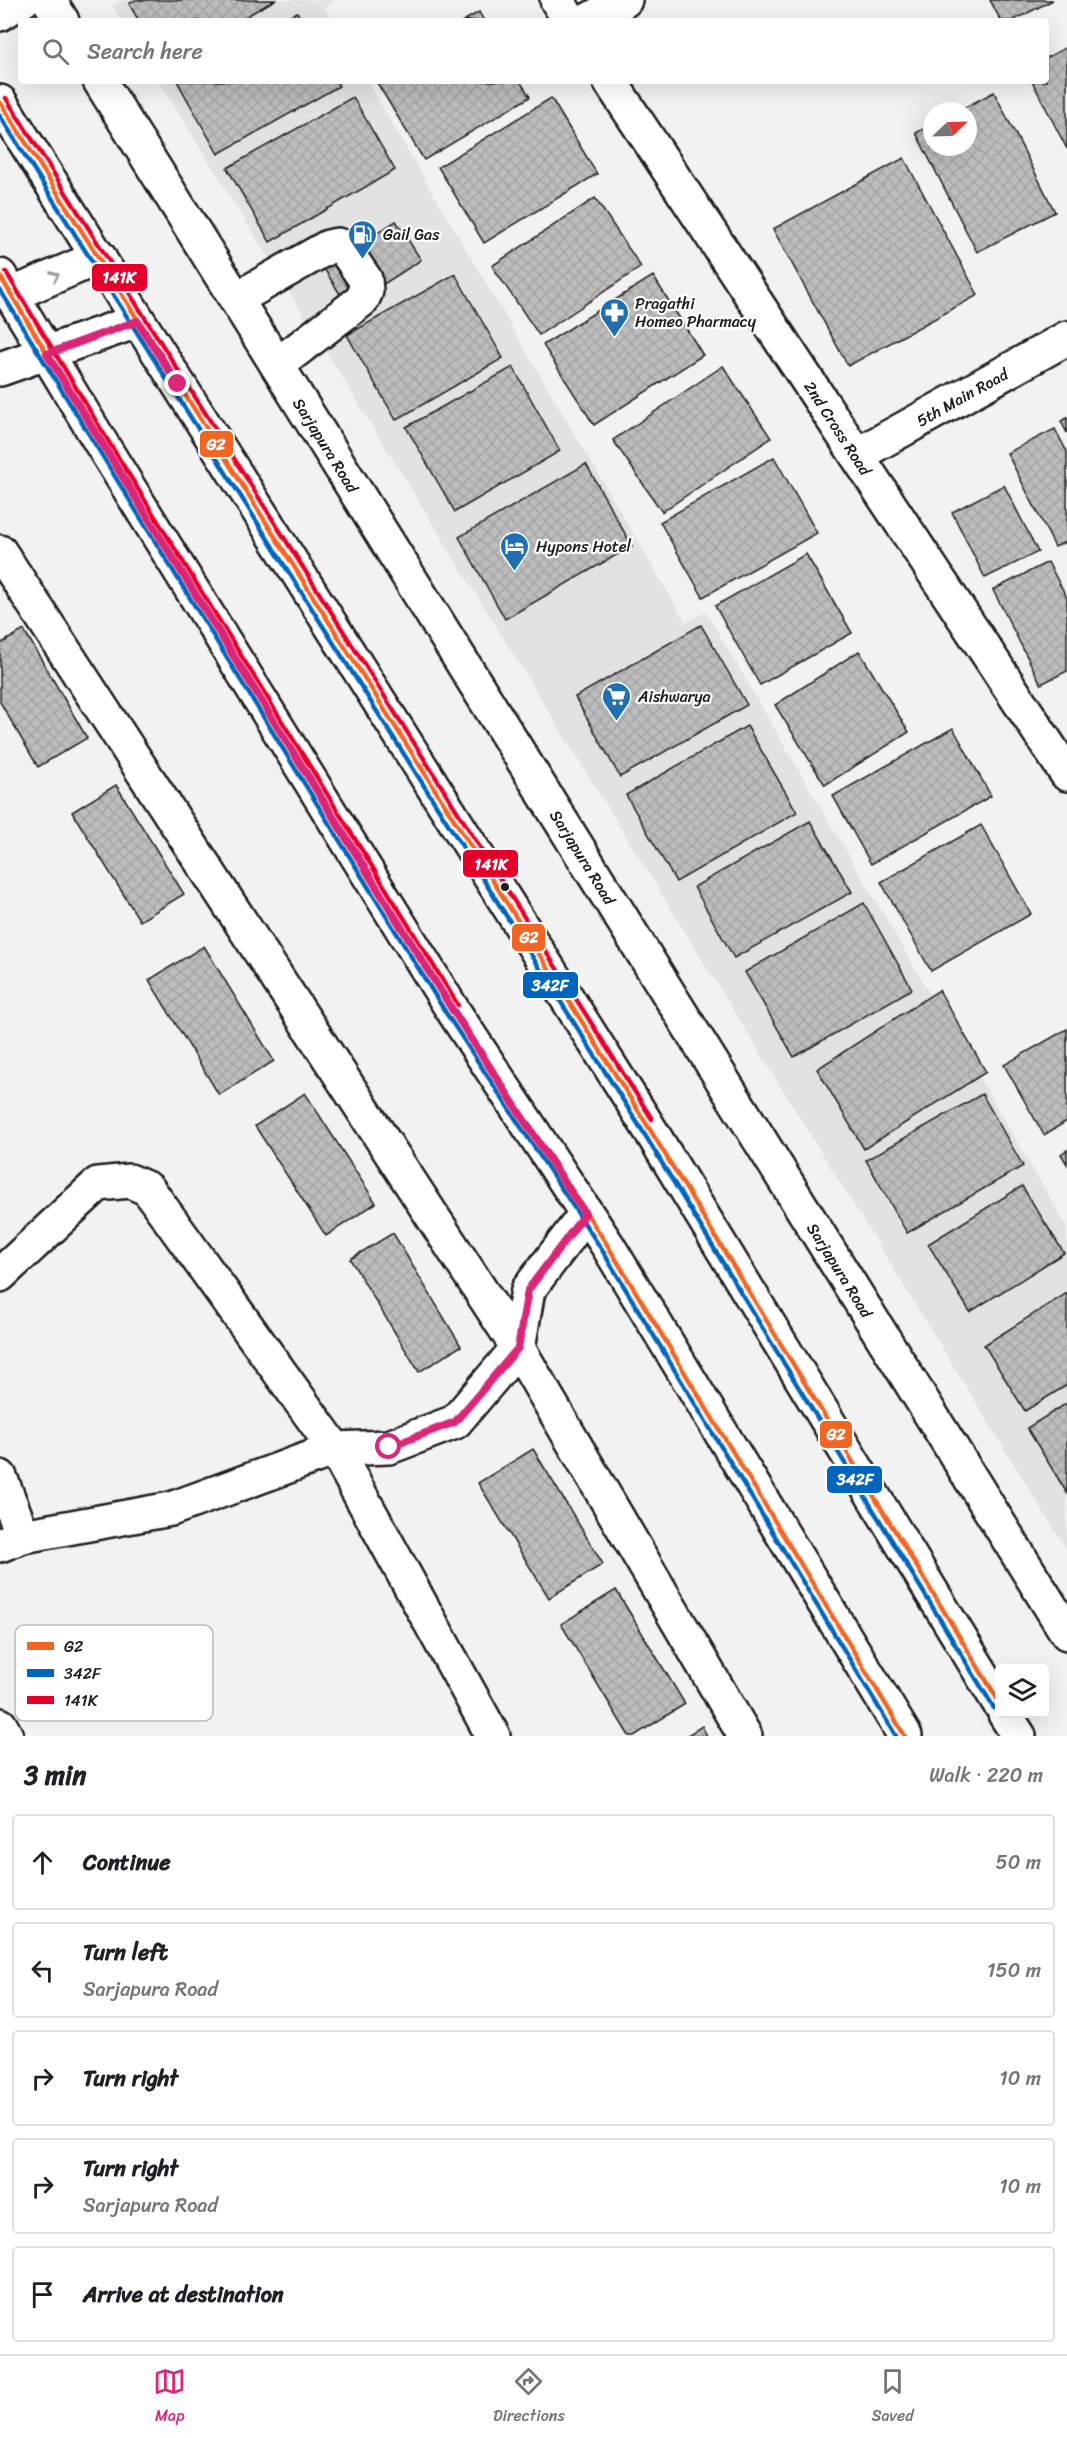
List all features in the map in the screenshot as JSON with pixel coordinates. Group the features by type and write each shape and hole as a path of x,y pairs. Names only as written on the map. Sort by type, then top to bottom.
{"main road":[{"path":"0,15 23,0"},
{"path":"49,0 60,18"},
{"path":"557,0 568,18"},
{"path":"592,18 625,0"},
{"name":"Sarjapura Road","path":"102,84 1067,1633"},
{"name":"2nd Cross Road","path":"612,84 1064,763"},
{"path":"0,102 628,1094 995,1697"},
{"path":"236,299 328,247 337,245 343,247 365,279 366,291 363,300 277,365"},
{"path":"99,257 5,285 452,1009 614,1256 905,1736"},
{"path":"0,369 137,321"},
{"name":"5th Main Road","path":"857,455 1067,338"},
{"path":"0,552 518,1348 745,1736"},
{"path":"0,1275 98,1184 130,1181 148,1189 335,1449 493,1736"},
{"path":"0,1477 12,1540 171,1509 335,1449 389,1447 455,1422 518,1348 528,1290 585,1214"},
{"path":"1008,1718 1019,1736"},
{"path":"0,1725 6,1736"}],"shaded area":[{"path":"122,0 335,0 324,7 330,18 120,18 112,6"},
{"path":"161,84 369,84 686,623 706,612 1067,1227 1067,1550"}],"building":[{"path":"135,0 275,0 243,18 137,18 129,4"},
{"path":"990,0 1053,0 1018,18 999,18"},
{"path":"297,12 300,18 287,18"},
{"path":"479,12 482,18 468,18"},
{"path":"1067,47 1067,149 1034,84 1049,84 1049,56"},
{"path":"179,84 338,84 339,86 218,154"},
{"path":"378,84 522,84 530,97 424,160"},
{"path":"994,92 1055,212 977,252 928,156 977,156 977,102 975,102"},
{"path":"353,97 395,170 270,242 227,168"},
{"path":"551,98 597,174 484,243 438,167"},
{"path":"923,129 923,147 916,133"},
{"path":"904,158 978,295 848,366 773,229"},
{"path":"595,198 641,267 539,335 492,266"},
{"path":"396,221 421,260 348,307 323,267"},
{"path":"455,274 503,358 396,420 347,335"},
{"path":"653,276 703,355 594,425 543,345"},
{"path":"723,366 771,438 662,512 613,440"},
{"path":"513,367 560,451 455,512 406,427"},
{"path":"1067,418 1067,433 1061,421"},
{"path":"1055,429 1067,452 1067,541 1055,547 1007,453"},
{"path":"774,457 817,533 703,597 660,522"},
{"path":"586,464 632,546 505,619 459,537"},
{"path":"1004,485 1038,552 985,578 952,512"},
{"path":"806,554 852,633 760,685 715,606"},
{"path":"1048,562 1067,598 1067,671 1041,684 993,590"},
{"path":"701,625 747,705 620,777 575,697"},
{"path":"24,630 87,738 38,767 0,702 0,644"},
{"path":"859,651 909,732 825,785 775,705"},
{"path":"747,726 797,812 676,882 626,795"},
{"path":"953,728 991,796 871,864 833,796"},
{"path":"116,785 184,894 140,921 72,812"},
{"path":"810,821 852,892 734,958 694,887"},
{"path":"981,825 1031,914 931,971 881,882"},
{"path":"864,903 912,989 794,1057 745,972"},
{"path":"204,946 274,1061 219,1095 149,980"},
{"path":"939,990 986,1072 864,1149 817,1069"},
{"path":"1067,1029 1067,1121 1044,1135 1004,1065"},
{"path":"305,1093 376,1203 326,1236 255,1126"},
{"path":"982,1094 1023,1166 907,1233 866,1160"},
{"path":"1067,1150 1067,1164 1061,1154"},
{"path":"1022,1186 1064,1253 970,1312 928,1244"},
{"path":"393,1233 461,1346 419,1372 350,1259"},
{"path":"1067,1293 1067,1385 1025,1411 984,1345"},
{"path":"1067,1403 1067,1493 1027,1428"},
{"path":"533,1449 603,1564 549,1598 478,1483"},
{"path":"616,1590 685,1704 634,1736 629,1736 561,1624"},
{"path":"702,1726 707,1736 686,1736"}],"transit line":[{"name":"141K","path":"6,98 652,1119"},
{"name":"G2","path":"0,102 646,1123 995,1695"},
{"name":"342F","path":"0,116 640,1127 994,1708"},
{"name":"141K","path":"6,272 458,1005"},
{"name":"G2","path":"0,276 452,1009 608,1246 905,1736"},
{"name":"342F","path":"0,290 446,1013 602,1250 896,1736"}],"place":[{"name":"Gail Gas","path":"362,260"},
{"name":"Pragathi Homeo Pharmacy","path":"614,338"},
{"name":"Hypons Hotel","path":"515,572"},
{"name":"Aishwarya","path":"617,722"}],"route":[{"path":"178,384 137,321 47,354 452,1009 585,1214 528,1290 518,1348 455,1422 389,1447"}]}
